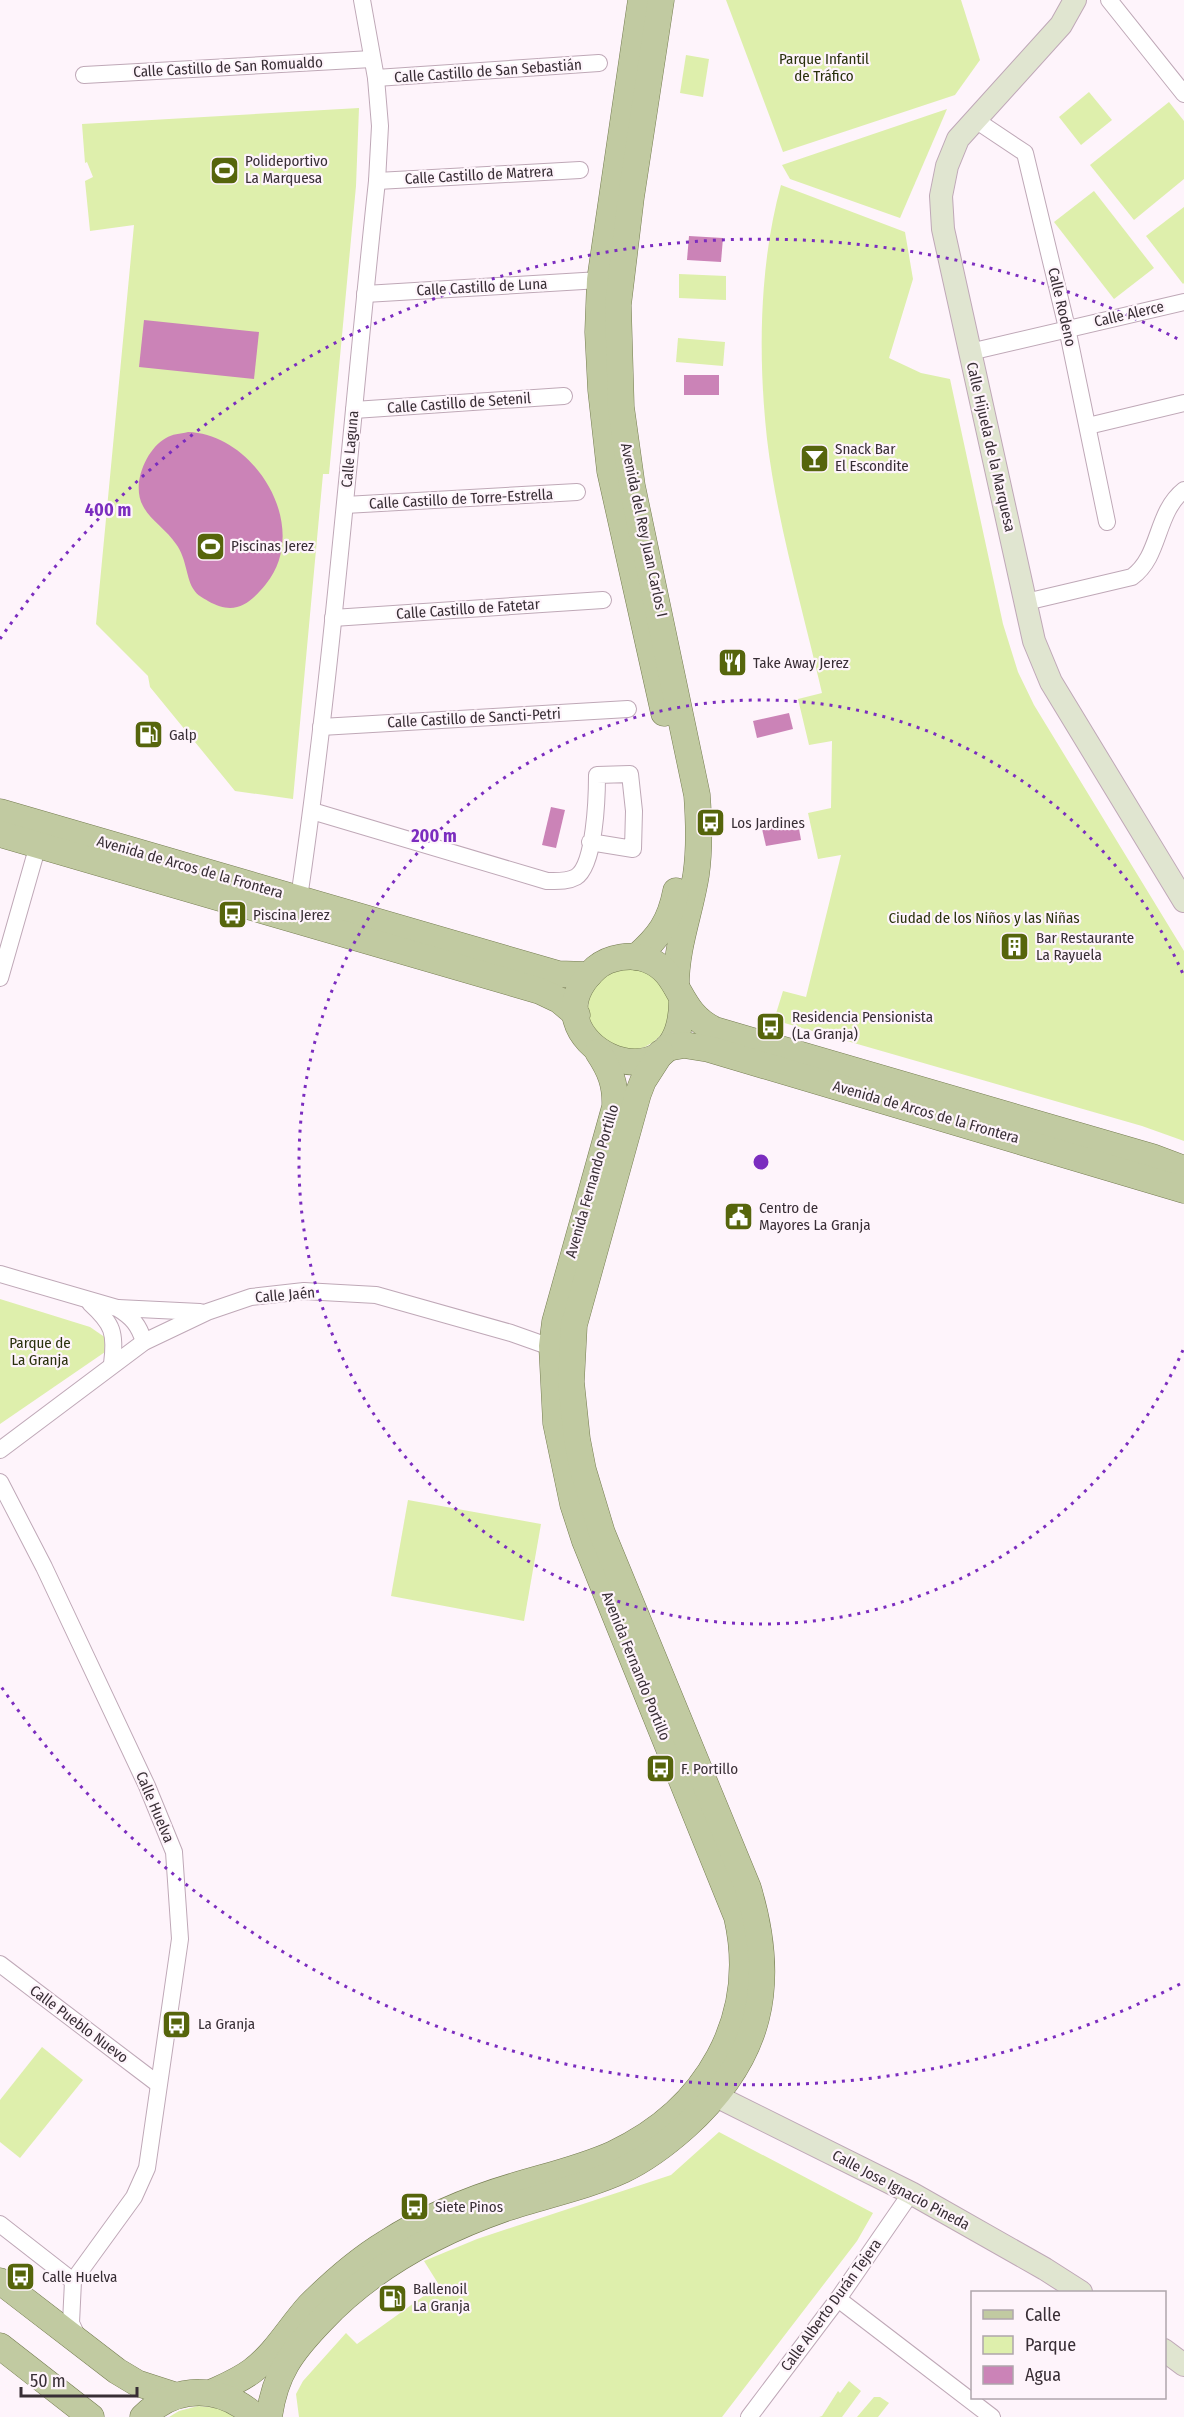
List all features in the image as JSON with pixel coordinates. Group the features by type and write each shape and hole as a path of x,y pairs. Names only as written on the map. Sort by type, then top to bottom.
{"main road":[{"name":"Avenida del Rey Juan Carlos I","path":"636,957 658,937 673,907 681,866 682,820 678,773 610,471 601,390 600,280 641,0"},
{"name":"Avenida del Rey Juan Carlos I","path":"661,0 631,197 618,311 621,407 632,486 681,707 697,795 699,834 695,876 676,960 679,993"},
{"name":"Avenida de Arcos de la Frontera","path":"0,812 558,974 589,975"},
{"name":"Avenida de Arcos de la Frontera","path":"0,834 540,992 559,1000 577,1015"},
{"name":"Avenida de Arcos de la Frontera","path":"636,957 648,959 663,968 690,1014 715,1030 1152,1157 1184,1169"},
{"path":"598,1052 587,1041 577,1015 580,989 589,975 601,964 615,958 636,957"},
{"path":"664,1050 678,1030 682,1019 679,993"},
{"name":"Avenida de Arcos de la Frontera","path":"598,1052 624,1062 649,1059 664,1050 684,1045 709,1049 1184,1190"},
{"name":"Avenida Fernando Portillo","path":"269,2417 276,2382 287,2361 329,2312 375,2273 419,2245 446,2232 506,2208 624,2169 674,2136 716,2096 740,2060 755,2023 763,1969 761,1939 748,1888 634,1613 591,1502 561,1351 580,1294 638,1094 643,1080 664,1050"},
{"name":"Avenida Fernando Portillo","path":"213,2392 254,2370 308,2307 348,2270 385,2243 469,2202 586,2164 634,2142 678,2107 712,2070 735,2024 741,1998 744,1959 738,1917 576,1514 556,1423 563,1286 615,1107 616,1090 609,1069 598,1052"},
{"path":"0,2281 81,2344 137,2383 174,2395"},
{"path":"0,2346 91,2417"},
{"path":"142,2417 157,2404 174,2395 193,2391 213,2392 230,2398 256,2417"}],"street":[{"name":"Calle Laguna","path":"299,898 312,811 333,618 377,181 380,126 376,78 362,0"},
{"name":"Calle Hijuela de la Marquesa","path":"1075,0 1061,25 974,119 958,140 946,166 940,196 943,229 1034,641 1051,682 1184,901"},
{"path":"1109,0 1184,93"},
{"name":"Calle Castillo de San Romualdo","path":"84,75 372,59"},
{"name":"Calle Castillo de San Sebastián","path":"376,78 599,63"},
{"name":"Calle Rodeno","path":"974,119 1025,153 1067,328 1107,522"},
{"name":"Calle Castillo de Matrera","path":"377,181 580,170"},
{"name":"Calle Castillo de Luna","path":"365,294 600,280"},
{"name":"Calle Alerce","path":"970,352 1184,302"},
{"name":"Calle Castillo de Setenil","path":"354,410 564,396"},
{"path":"1088,426 1184,403"},
{"path":"1026,602 1132,577 1146,567 1166,510 1184,490"},
{"name":"Calle Castillo de Torre-Estrella","path":"345,505 577,492"},
{"name":"Calle Castillo de Fatetar","path":"333,618 603,600"},
{"name":"Calle Castillo de Sancti-Petri","path":"321,727 628,709"},
{"path":"312,811 548,881 564,881 577,876 585,866 590,842 596,815 597,775 630,774 634,811 633,849 590,842"},
{"path":"0,978 38,845"},
{"path":"0,1274 87,1300 113,1314 144,1342"},
{"name":"Calle Jaén","path":"0,1450 144,1342 207,1312 251,1297 304,1291 376,1295 561,1351"},
{"path":"113,1314 207,1312"},
{"path":"112,1364 115,1341 113,1314"},
{"name":"Calle Huelva","path":"0,1482 54,1587 147,1786 174,1852 180,1939 147,2168 134,2197 73,2281"},
{"name":"Calle Pueblo Nuevo","path":"0,1964 158,2084"},
{"name":"Calle Jose Ignacio Pineda","path":"716,2096 911,2193 1045,2268 1080,2291"},
{"name":"Calle Alberto Durán Tejera","path":"749,2417 838,2299 911,2193"},
{"path":"0,2224 73,2281 71,2323 81,2344"},
{"path":"838,2299 992,2417"},
{"path":"1166,2352 1184,2365"}],"green space":[{"name":"Parque Infantil de Tráfico","path":"726,0 961,0 980,60 955,95 783,152"},
{"path":"686,55 709,59 703,97 680,93"},
{"path":"1089,92 1112,120 1081,145 1059,117"},
{"path":"1169,102 1184,121 1184,179 1134,220 1090,165"},
{"name":"Piscinas Jerez","path":"359,108 356,186 329,474 323,474 293,799 235,791 150,687 148,676 96,624 134,225 90,231 85,181 93,177 87,162 85,163 82,124"},
{"path":"947,109 900,218 790,179 782,165"},
{"name":"Ciudad de los Niños y las Niñas","path":"781,185 905,232 913,279 889,358 921,373 950,379 1003,624 1018,672 1034,705 1184,951 1184,1141 1142,1126 774,1020 783,991 806,997 841,855 818,859 808,813 831,808 832,741 809,745 798,699 822,693 777,502 764,408 762,311 768,247"},
{"path":"1094,191 1154,268 1114,299 1054,222"},
{"path":"1184,207 1184,283 1183,284 1146,236"},
{"path":"679,274 726,276 726,300 679,298"},
{"path":"678,338 725,342 723,366 676,362"},
{"path":"629,968 645,971 658,980 667,993 670,1009 667,1025 658,1038 645,1047 629,1050 613,1047 600,1038 591,1025 588,1009 591,993 600,980 613,971"},
{"name":"Parque de La Granja","path":"0,1299 90,1327 106,1338 105,1352 0,1424"},
{"path":"408,1500 541,1524 524,1621 391,1596"},
{"path":"42,2047 83,2080 20,2158 0,2142 0,2100"},
{"path":"719,2132 873,2213 857,2241 722,2417 299,2417 296,2394 303,2381 346,2333 357,2344 439,2285 424,2261 477,2239 671,2175"},
{"path":"849,2381 861,2391 842,2417 819,2417 822,2416 838,2391 840,2393"},
{"path":"874,2397 880,2397 889,2403 878,2417 857,2417"},
{"path":"198,2406 217,2408 237,2417 169,2417 179,2411"}],"water":[{"path":"689,236 723,238 721,262 687,260"},
{"path":"144,320 259,332 254,379 139,367"},
{"path":"684,375 719,375 719,395 684,395"},
{"path":"188,432 212,437 235,449 254,466 269,487 279,511 283,536 279,561 266,584 253,598 233,608 217,605 197,593 191,585 180,550 146,511 140,497 142,468 152,450 168,437"},
{"path":"789,713 793,729 757,738 753,721"},
{"path":"551,807 565,810 556,848 542,845"},
{"path":"798,823 801,840 766,846 762,829"}],"place":[{"name":"Polideportivo La Marquesa","path":"224,170"},
{"name":"Snack Bar El Escondite","path":"814,458"},
{"name":"Piscinas Jerez","path":"210,546"},
{"name":"Take Away Jerez","path":"732,663"},
{"name":"Galp","path":"148,735"},
{"name":"Los Jardines","path":"710,823"},
{"name":"Piscina Jerez","path":"232,915"},
{"name":"Bar Restaurante La Rayuela","path":"1015,947"},
{"name":"Residencia Pensionista (La Granja)","path":"771,1026"},
{"name":"Centro de Mayores La Granja","path":"738,1217"},
{"name":"F. Portillo","path":"660,1769"},
{"name":"La Granja","path":"177,2024"},
{"name":"Siete Pinos","path":"414,2207"},
{"name":"Calle Huelva","path":"21,2277"},
{"name":"Ballenoil La Granja","path":"392,2298"}]}
